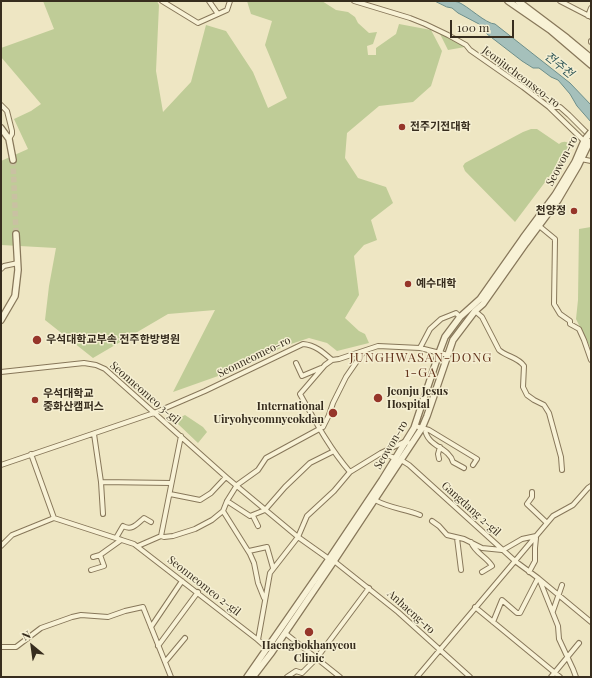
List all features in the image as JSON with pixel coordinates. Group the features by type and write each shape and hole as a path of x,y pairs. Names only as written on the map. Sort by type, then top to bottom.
{"street":[{"path":"162,1 198,23 228,10 230,1"},
{"path":"209,1 218,14"},
{"name":"Jeonjucheonseo-ro","path":"354,1 410,18 448,34 466,45 470,50 523,87 589,138"},
{"path":"508,1 550,30 591,65"},
{"path":"560,1 589,16 591,8"},
{"path":"522,2 591,58"},
{"path":"1,105 7,111 12,131 9,139"},
{"path":"549,107 560,107 589,138"},
{"path":"1,128 9,139 13,160"},
{"name":"Seowon-ro","path":"253,677 285,633 408,443 445,337 460,317 480,299 537,224 558,200 581,159 589,138"},
{"name":"Seowon-ro","path":"408,443 423,429 453,340 475,311 483,304 537,224 589,138"},
{"path":"585,150 591,154"},
{"path":"581,159 591,161"},
{"path":"537,224 555,239 554,304 560,314 570,321 570,324 579,329 591,360"},
{"path":"1,320 15,296 18,270 16,234"},
{"path":"1,269 4,266 18,263"},
{"path":"475,311 482,317 499,350 502,353 521,361 524,366 523,387 527,395 544,405 549,413 561,457 562,470"},
{"path":"420,348 430,329 440,319 456,313 460,317"},
{"name":"Seonneomeo-ro","path":"1,465 154,413 205,391 303,344 311,345 332,360"},
{"path":"350,472 334,451 300,394 322,368 332,360 378,346 420,348 448,355"},
{"path":"138,546 161,536 173,536 206,524 223,511 227,501 237,485 258,470 266,458 320,429 329,416 333,403 346,377 364,350"},
{"path":"296,363 302,376 322,368"},
{"name":"Seonneomeo 3-gil","path":"1,372 84,364 96,364 105,369 265,510 298,537 332,560"},
{"path":"415,426 429,430 477,459 473,465"},
{"path":"423,429 426,436 452,456 453,462 464,468"},
{"path":"94,434 101,482 103,514"},
{"name":"Seonneomeo 3-gil","path":"170,494 181,436"},
{"path":"258,640 264,598 270,573 298,537 307,516 340,484 350,472 381,453 408,443"},
{"path":"439,460 438,454 440,447"},
{"path":"227,501 250,516 253,516 265,510 310,463 334,451"},
{"name":"Gangdang 2-gil","path":"381,453 410,465 502,550 591,622"},
{"path":"1,546 12,535 54,518 31,454"},
{"name":"Seowon-ro","path":"247,677 375,500 398,459"},
{"path":"161,536 170,494 200,500 211,492 226,477"},
{"path":"101,482 171,483"},
{"path":"417,677 553,516 573,504 589,487"},
{"path":"532,492 532,497 527,504 546,524"},
{"path":"375,500 384,505 409,510 420,515"},
{"path":"223,511 249,552 254,563 258,583 264,598"},
{"path":"253,516 258,526"},
{"name":"Seonneomeo 2-gil","path":"54,518 138,546 272,652"},
{"path":"116,538 123,526 133,528 144,518 151,522"},
{"path":"432,522 439,526 447,535 470,542 482,548 502,550 522,539 537,536"},
{"path":"529,572 535,561 534,548 537,536"},
{"path":"457,538 461,570"},
{"path":"93,557 100,555 121,540"},
{"path":"470,542 481,556 489,561 492,566 482,572"},
{"path":"249,552 266,548 273,568"},
{"path":"92,570 104,566 100,555"},
{"name":"Anhaeng-ro","path":"332,560 398,612 470,677"},
{"path":"493,622 502,600 517,613 520,613 538,578"},
{"path":"538,578 558,626 559,639 576,677"},
{"path":"151,627 182,580"},
{"path":"553,612 562,585"},
{"path":"287,677 296,671 302,673 316,659 369,588"},
{"path":"158,646 198,592"},
{"path":"475,607 560,677"},
{"path":"1,647 16,647 41,628 72,617 108,617 120,612 143,608 171,677"},
{"path":"285,633 340,677"},
{"path":"165,662 185,638"},
{"path":"551,677 579,643"}],"green space":[{"path":"43,1 157,1 159,5 156,71 163,112 191,82 206,25 226,31 253,72 268,108 287,98 265,45 272,21 251,14 247,1 322,1 336,10 348,12 355,17 358,23 369,33 377,32 373,44 367,46 368,55 376,55 376,48 396,34 399,24 431,30 442,51 431,86 413,102 379,106 347,133 345,158 358,178 386,187 393,203 371,220 377,240 364,245 354,256 359,295 345,318 359,331 365,334 369,343 337,351 327,343 309,338 285,346 235,370 173,392 215,310 168,314 93,358 45,320 56,248 1,245 1,161 28,149 14,119 31,111 41,104 1,57 1,48 54,29"},
{"path":"439,32 465,47 448,50"},
{"path":"531,129 537,129 559,144 563,142 568,143 570,145 570,149 515,222 465,171 463,166 465,163"},
{"path":"591,227 591,349 576,319 578,300 579,229"},
{"path":"185,415 203,427 207,432 198,443 178,424 181,417"}],"water":[{"path":"435,1 458,2 487,21 495,24 570,83 591,105 591,122 558,80 551,77 539,68 533,68 522,61 487,34 479,24 458,13 452,8"}],"tunnel":[{"path":"13,160 16,234"}],"place":[{"name":"전주기전대학","path":"402,127"},
{"name":"천양정","path":"574,211"},
{"name":"예수대학","path":"408,284"},
{"name":"우석대학교부속 전주한방병원","path":"37,340"},
{"name":"Jeonju Jesus Hospital","path":"378,398"},
{"name":"우석대학교 중화산캠퍼스","path":"35,400"},
{"name":"International Uiryohyeomnyeokdan","path":"333,413"},
{"name":"Haengbokhanyeou Clinic","path":"309,632"}],"district":[{"name":"JUNGHWASAN-DONG 1-GA","path":"421,366"}],"water label":[{"name":"전주천","path":"559,65"}]}
